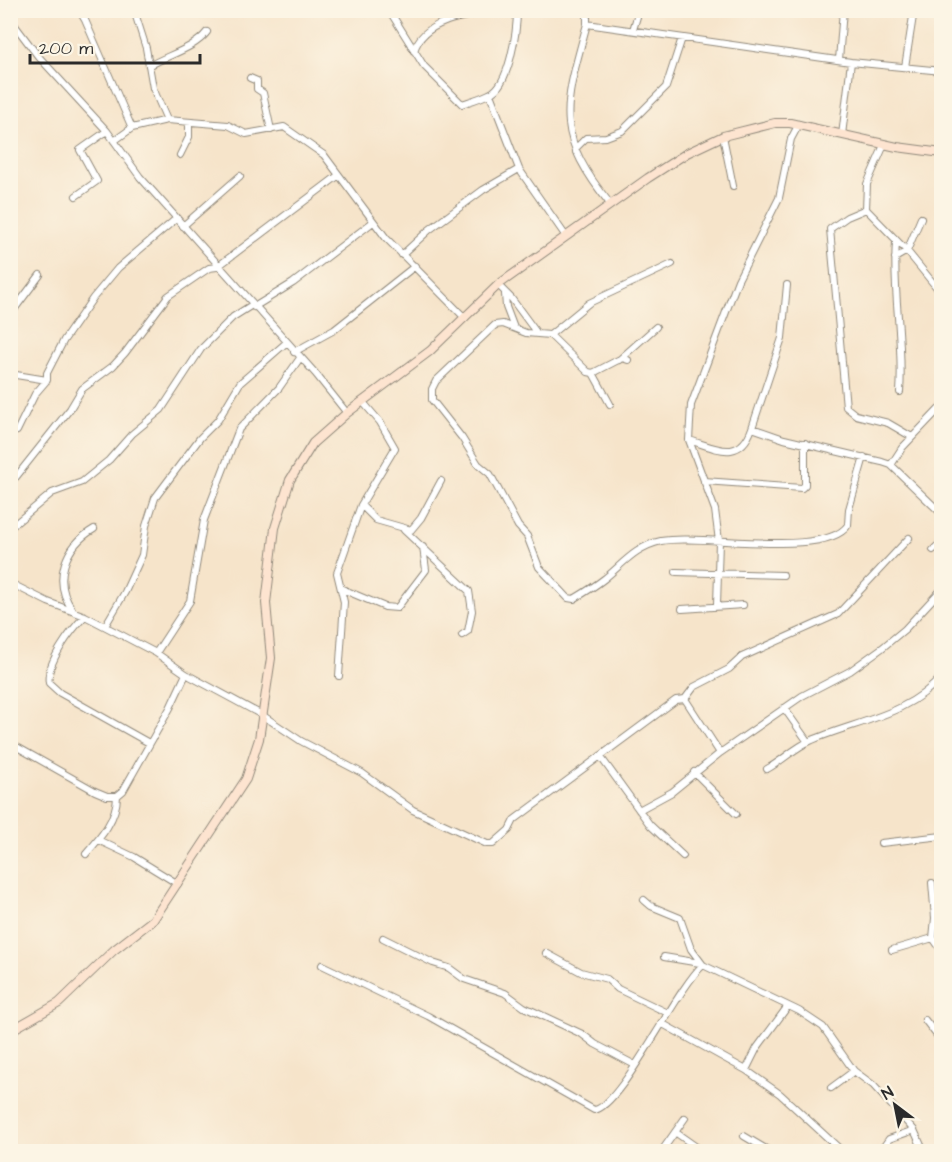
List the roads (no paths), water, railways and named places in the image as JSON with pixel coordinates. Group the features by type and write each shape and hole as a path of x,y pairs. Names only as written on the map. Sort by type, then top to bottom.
{"street":[{"path":"79,10 86,20 132,128"},
{"path":"134,10 153,88 167,120"},
{"path":"389,10 430,73 459,103 490,94 501,79 512,57 517,34 517,10"},
{"path":"414,51 420,36 439,24 507,10"},
{"path":"586,10 586,24 568,105 568,125 576,156 591,181 611,205"},
{"path":"633,30 639,10"},
{"path":"839,60 843,10"},
{"path":"905,67 914,10"},
{"path":"10,19 38,56 107,131 140,177 347,413"},
{"path":"586,24 851,62 942,71"},
{"path":"149,66 187,47 207,32"},
{"path":"576,156 576,148 586,138 606,137 622,131 666,87 672,78 682,38"},
{"path":"842,135 851,62"},
{"path":"250,78 257,81 257,89 263,93 272,130"},
{"path":"490,94 519,169 565,235"},
{"path":"114,141 132,128 167,120 228,125 246,134 284,127 315,148 402,255 465,318"},
{"path":"180,154 189,137 189,122"},
{"path":"10,1031 58,1003 114,950 153,920 246,779 259,739 271,658 266,603 268,577 281,504 290,480 308,451 347,413 430,351 498,285 565,235 687,153 723,136 775,123 799,124 884,145 942,153"},
{"path":"717,605 719,541 714,505 689,440 691,405 738,280 779,198 791,139 799,124"},
{"path":"76,196 96,181 80,150 107,131"},
{"path":"723,136 734,186"},
{"path":"884,145 870,176 866,209 907,251 942,294"},
{"path":"402,255 429,230 483,190 519,169"},
{"path":"16,477 70,409 82,389 113,366 168,296 209,268 217,267 339,175"},
{"path":"183,226 240,176"},
{"path":"866,209 847,217 830,230 846,407 852,413 888,423 912,437"},
{"path":"17,431 35,394 47,380 47,373 64,340 100,289 118,268 177,218"},
{"path":"895,258 907,251 921,218"},
{"path":"10,528 52,493 82,482 109,460 132,434 161,410 201,349 233,317 293,283 373,222"},
{"path":"896,242 896,302 902,363 900,392"},
{"path":"550,335 588,303 672,264"},
{"path":"294,352 334,330 414,266"},
{"path":"10,315 14,303 40,275"},
{"path":"498,285 536,332"},
{"path":"689,440 732,451 742,446 752,428 782,338 787,285"},
{"path":"505,294 506,307 514,328"},
{"path":"610,404 593,373 584,368 550,335 536,332 526,333 503,324 491,328 436,381 431,395 432,400 462,438 478,464 496,483 518,526 528,536 539,567 568,598 574,599 605,578 627,556 657,542 820,541 840,534 848,525 849,509 864,457"},
{"path":"593,373 618,360 656,327"},
{"path":"105,626 142,555 146,526 155,498 200,438 218,420 240,383 287,342"},
{"path":"156,653 190,601 204,520 236,434 279,388 300,358"},
{"path":"618,360 628,360"},
{"path":"10,374 47,380"},
{"path":"339,676 344,602 338,573 361,505 395,448 380,422 362,401"},
{"path":"891,465 912,437 942,406"},
{"path":"752,428 891,465 942,514"},
{"path":"704,481 802,488 805,443"},
{"path":"404,530 415,526 441,481"},
{"path":"361,505 376,520 404,530 469,591 472,611 468,631 462,635"},
{"path":"72,609 64,598 60,575 70,553 84,535 94,529"},
{"path":"11,584 48,602 72,609 156,653 186,674 262,715 300,741 363,773 413,810 486,844 499,841 514,820 670,703 685,699 694,687 729,669 742,657 838,614 909,538"},
{"path":"933,550 942,541"},
{"path":"342,589 385,607 397,608 426,570 423,546"},
{"path":"676,572 783,575"},
{"path":"639,810 658,802 694,772 784,708 821,684 850,671 882,648 905,628 942,589"},
{"path":"682,609 743,605"},
{"path":"85,616 60,649 50,670 49,683 60,693 149,742"},
{"path":"86,854 110,822 117,796 123,791 186,674"},
{"path":"767,769 808,742 901,709 934,687 942,676"},
{"path":"685,699 720,753"},
{"path":"784,708 808,742"},
{"path":"17,747 95,791 107,796 117,796"},
{"path":"600,756 655,831 683,856"},
{"path":"694,772 736,814"},
{"path":"880,843 942,836"},
{"path":"98,840 134,857 178,885"},
{"path":"932,883 935,918 933,938 942,951"},
{"path":"644,900 651,906 680,918 691,948 701,964"},
{"path":"383,938 449,968 464,979 505,993 524,1007 582,1034 635,1065"},
{"path":"892,950 933,938"},
{"path":"546,953 581,972 607,979 618,989 668,1013"},
{"path":"664,957 701,964 788,1006 823,1027 854,1071 873,1085 914,1130 924,1152"},
{"path":"322,965 428,1016 594,1110 606,1105 701,964"},
{"path":"746,1070 757,1048 788,1006"},
{"path":"926,1020 942,1042"},
{"path":"662,1023 746,1070 780,1094 843,1152"},
{"path":"831,1088 854,1071"},
{"path":"661,1152 685,1118"},
{"path":"880,1152 884,1143 890,1139 914,1130"},
{"path":"675,1132 702,1151 708,1150"},
{"path":"744,1137 771,1152"}]}
